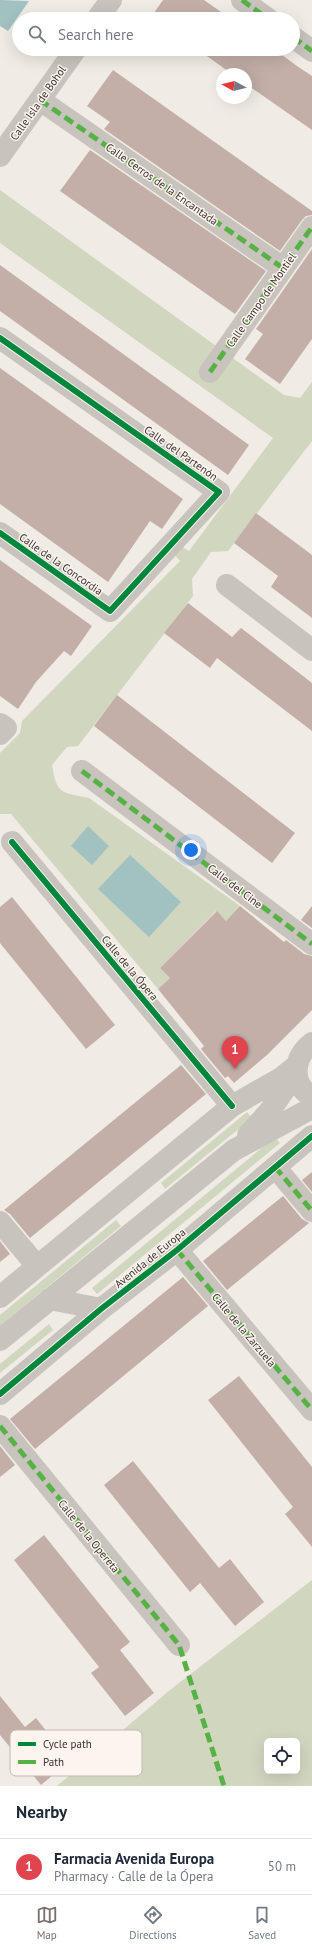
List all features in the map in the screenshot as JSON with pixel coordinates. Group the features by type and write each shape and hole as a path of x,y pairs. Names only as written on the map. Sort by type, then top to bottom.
{"street":[{"path":"102,12 111,0"},
{"path":"242,0 258,12"},
{"path":"300,42 312,51"},
{"name":"Calle Isla de Bohol","path":"0,156 71,56"},
{"name":"Calle Cerros de la Encantada","path":"40,100 283,268"},
{"name":"Calle Campo de Montiel","path":"210,372 312,227"},
{"name":"Calle del Partenón","path":"0,338 219,492 110,611"},
{"name":"Calle de la Concordia","path":"0,533 110,611"},
{"path":"227,585 312,650"},
{"name":"Calle del Cine","path":"82,771 312,944"},
{"name":"Calle de la Ópera","path":"12,842 232,1106"},
{"path":"0,1340 136,1228 234,1150 269,1112 296,1070 299,1057 312,1043"},
{"path":"0,1297 142,1182 232,1106 296,1070"},
{"path":"296,1070 302,1089 312,1097"},
{"path":"234,1150 312,1108"},
{"name":"Avenida de Europa","path":"0,1394 101,1309 177,1250 312,1136"},
{"path":"275,1167 312,1210"},
{"path":"136,1228 142,1182"},
{"path":"0,1222 37,1266"},
{"name":"Calle de la Zarzuela","path":"177,1250 312,1410"},
{"path":"50,1299 101,1309"},
{"name":"Calle de la Opereta","path":"0,1426 179,1645"}],"green space":[{"path":"0,190 284,395 300,398 312,382 312,441 228,551 211,552 192,579 193,596 78,746 67,747 52,765 56,782 66,793 89,798 240,906 226,921 216,911 160,968 170,978 158,989 11,814 0,814 0,753 20,733 22,721 180,561 174,554 181,546 189,551 273,438 0,243"},
{"path":"247,1112 252,1118 165,1189 161,1183"},
{"path":"275,1137 280,1143 97,1294 92,1288"},
{"path":"116,1220 121,1226 0,1326 0,1315"},
{"path":"49,1324 53,1330 0,1373 0,1364"},
{"path":"312,1580 312,1786 57,1786 69,1776 142,1776 142,1730 123,1730 170,1690"}],"water":[{"path":"0,0 29,1 21,12 12,12 12,25 8,31 0,26"},
{"path":"88,826 109,846 92,865 71,846"},
{"path":"130,855 181,902 149,937 98,889"}],"building":[{"path":"163,0 204,0 221,12 155,12"},
{"path":"207,56 283,56 312,76 312,130 252,88 252,68 224,68"},
{"path":"113,70 312,211 312,215 306,216 302,220 280,251 104,129 110,122 87,106"},
{"path":"90,150 266,271 235,314 60,191"},
{"path":"312,249 312,339 280,384 245,359 263,334 256,329"},
{"path":"0,265 249,445 228,475 0,311"},
{"path":"0,368 183,499 162,529 150,521 108,582 0,504"},
{"path":"256,513 312,555 312,618 271,587 278,576 234,543"},
{"path":"0,560 92,626 71,656 64,651 36,682 18,709 0,696"},
{"path":"188,603 232,637 241,628 312,683 312,731 217,658 210,668 164,633"},
{"path":"117,695 295,833 272,863 94,726"},
{"path":"12,897 115,1025 86,1049 0,943 0,907"},
{"path":"240,906 284,942 286,940 304,954 312,956 312,1010 267,1055 234,1083 228,1076 225,1078 201,1049 204,1046 158,989 170,978 160,968 217,911 226,921"},
{"path":"312,906 312,928 301,920"},
{"path":"181,1065 206,1094 30,1238 10,1214 4,1210"},
{"path":"312,1172 312,1192 302,1180"},
{"path":"283,1196 302,1219 309,1223 227,1290 203,1261"},
{"path":"0,1241 10,1254 0,1262"},
{"path":"183,1277 208,1306 35,1449 10,1419"},
{"path":"239,1376 312,1467 312,1547 285,1514 293,1507 208,1400"},
{"path":"0,1446 15,1465 0,1477"},
{"path":"133,1461 219,1568 230,1559 264,1602 235,1626 200,1583 190,1592 104,1485"},
{"path":"44,1535 130,1642 120,1650 154,1693 125,1716 91,1673 99,1667 14,1560"},
{"path":"0,1696 25,1727 36,1718 45,1730 10,1730 10,1747 0,1735"},
{"path":"34,1776 52,1776 41,1785"}],"marked path":[{"path":"242,0 258,12"},
{"path":"300,42 312,51"},
{"path":"40,100 283,268"},
{"path":"210,372 312,227"},
{"path":"82,771 312,944"},
{"path":"275,1167 312,1211"},
{"path":"177,1250 312,1410"},
{"path":"0,1426 179,1645 224,1786"}],"cycle path":[{"path":"0,338 219,492 110,611 0,533"},
{"path":"12,842 232,1106"},
{"path":"0,1394 101,1309 177,1250 312,1136"}],"place":[{"name":"Farmacia Avenida Europa","path":"235,1069"}]}
